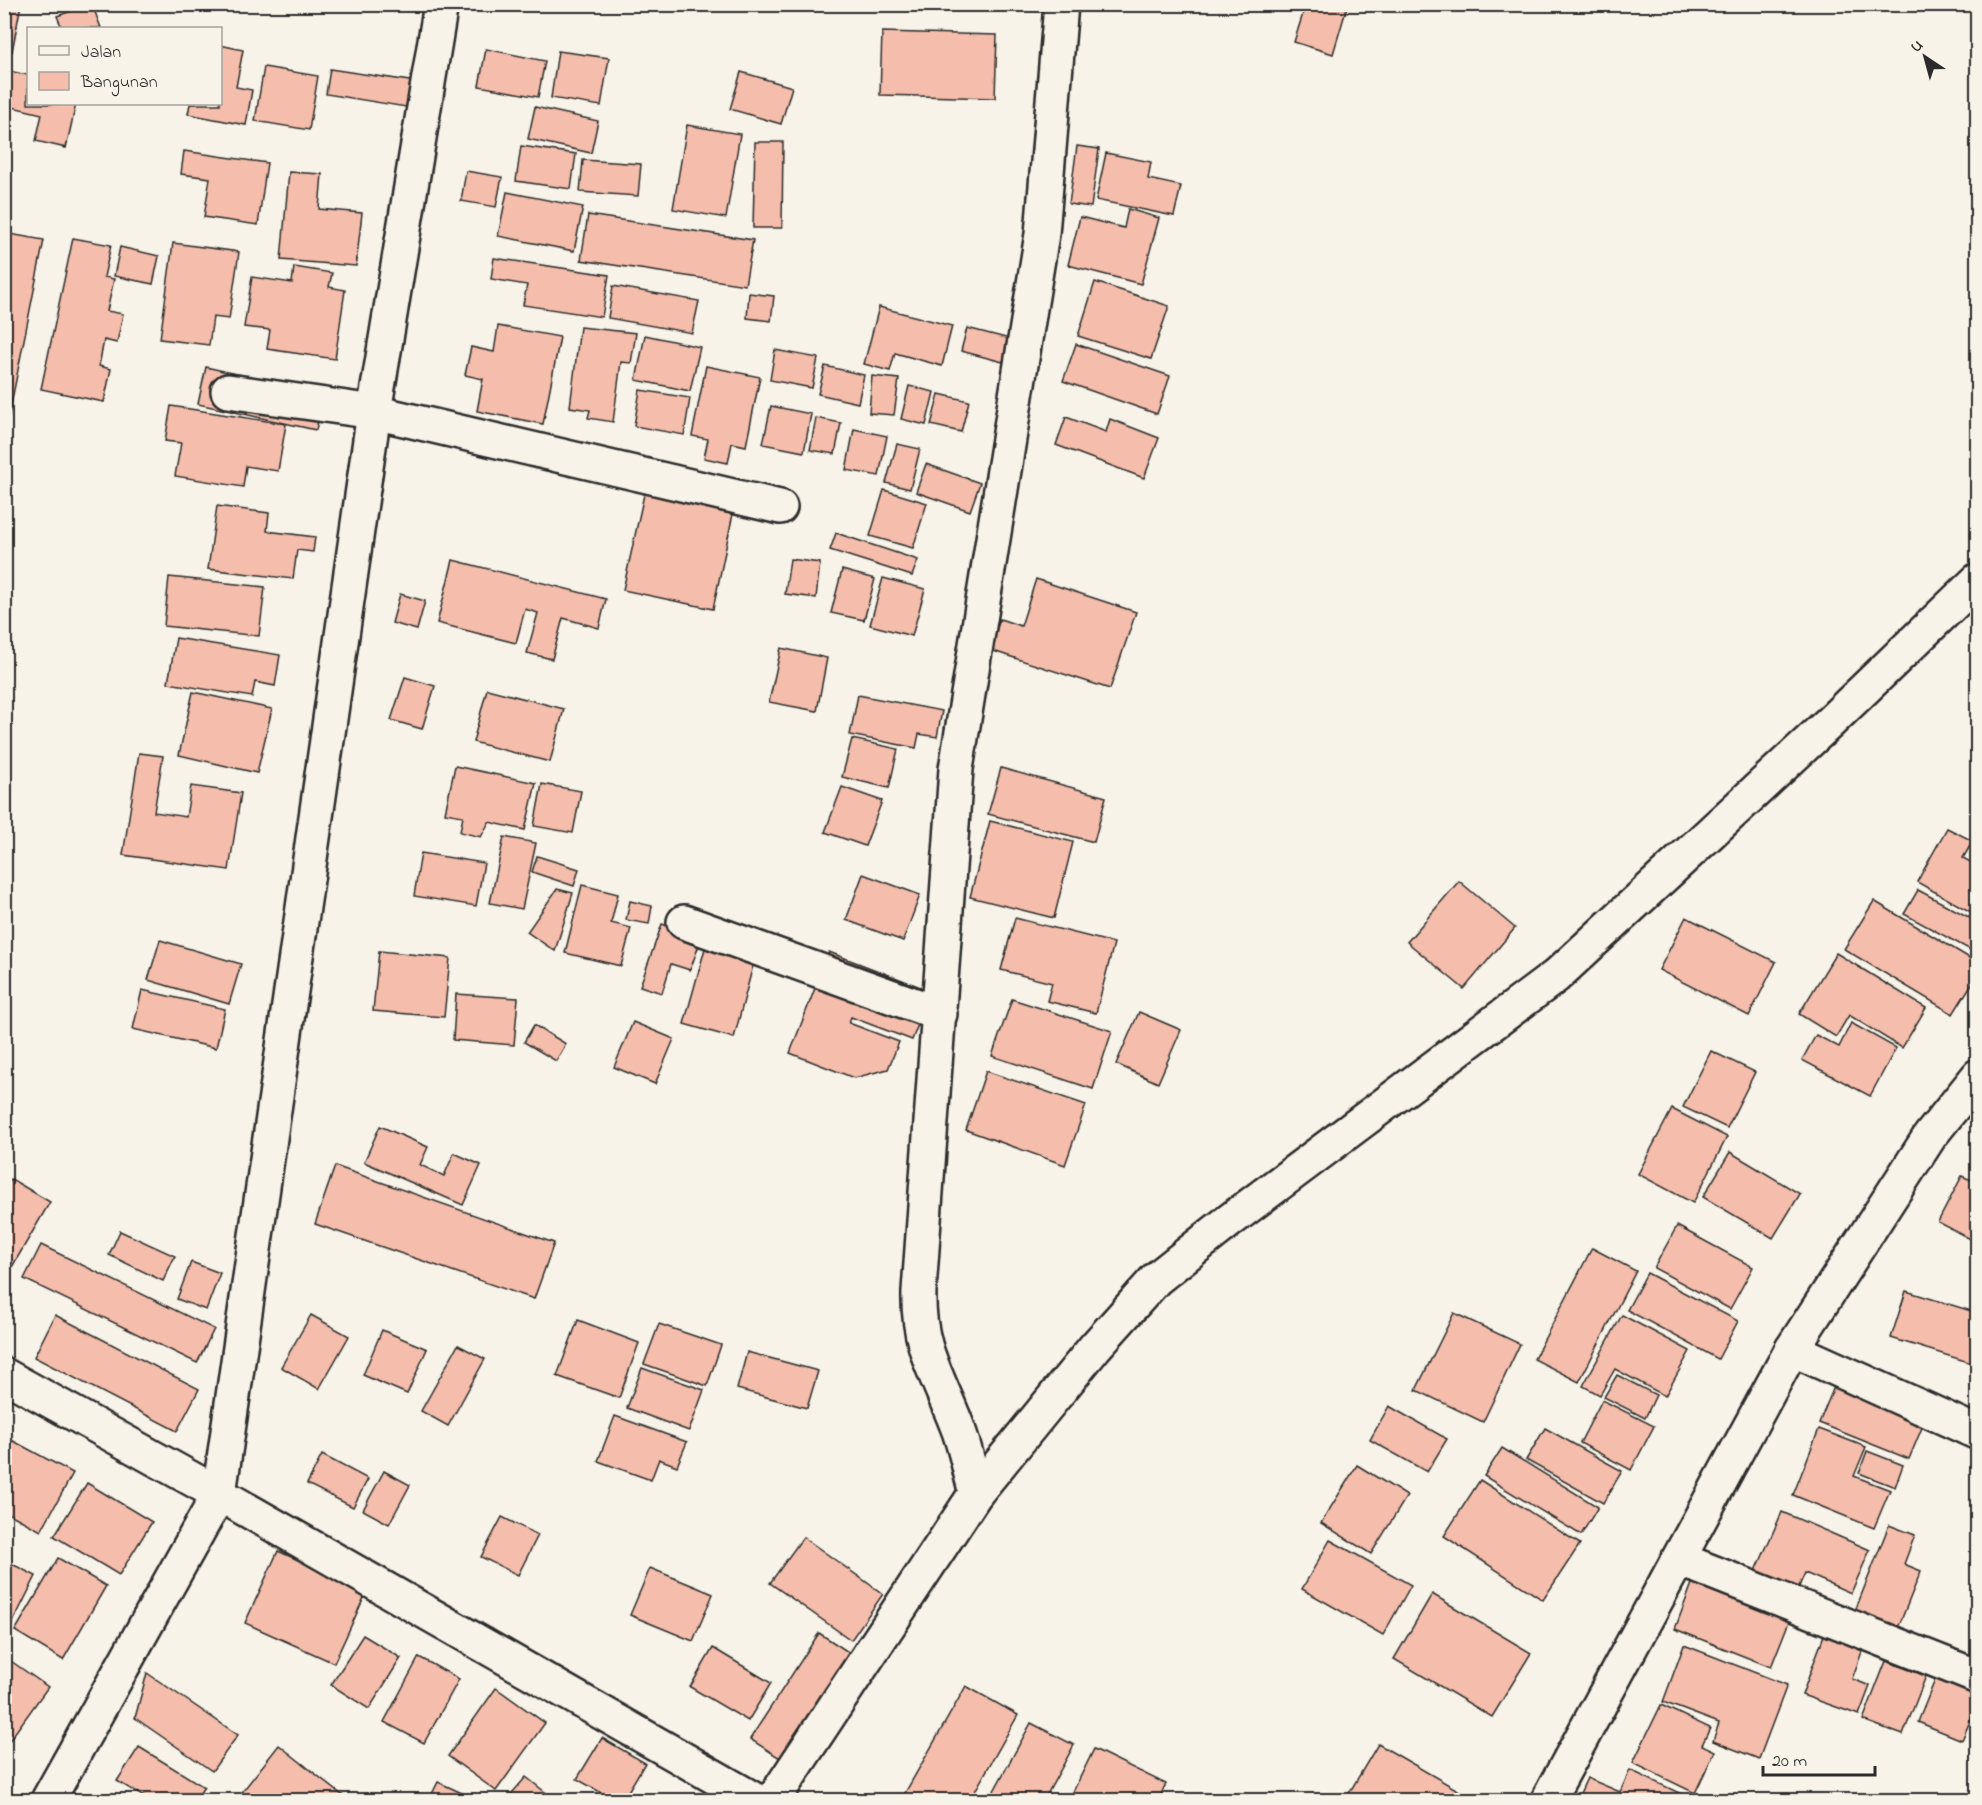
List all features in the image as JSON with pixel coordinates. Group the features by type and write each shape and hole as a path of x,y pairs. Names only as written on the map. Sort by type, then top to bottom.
{"street":[{"path":"48,1800 219,1494 374,412 441,4"},
{"path":"976,1493 959,1431 932,1370 918,1321 956,769 1042,234 1061,4"},
{"path":"228,391 374,412 607,469 780,507"},
{"path":"773,1800 976,1493 1095,1347 1156,1279 1228,1221 1556,976 1828,724 1977,580"},
{"path":"684,922 940,1014"},
{"path":"1548,1800 1792,1349 1929,1136 1977,1076"},
{"path":"1792,1349 1977,1433"},
{"path":"4,1375 219,1494 755,1800"},
{"path":"1679,1559 1977,1677"}],"building":[{"path":"4,4 21,4 12,52 4,51"},
{"path":"92,4 101,27 62,27 57,16"},
{"path":"1306,4 1347,7 1333,54 1294,42"},
{"path":"882,32 997,35 995,98 880,95"},
{"path":"222,45 243,50 236,87 252,90 246,125 188,114 190,105 222,105"},
{"path":"486,49 545,61 538,97 479,86"},
{"path":"558,51 609,58 601,106 551,98"},
{"path":"264,67 318,76 309,130 255,121"},
{"path":"330,69 416,82 412,108 326,94"},
{"path":"4,70 27,75 27,105 76,105 66,148 36,141 42,114 4,105"},
{"path":"741,72 792,87 781,124 730,109"},
{"path":"535,107 598,121 591,153 528,139"},
{"path":"687,125 740,134 726,218 673,209"},
{"path":"755,142 783,142 782,228 753,228"},
{"path":"521,146 576,154 571,189 516,181"},
{"path":"1077,146 1099,149 1091,207 1069,204"},
{"path":"184,151 267,163 258,225 204,217 210,178 181,174"},
{"path":"1106,153 1151,162 1148,179 1181,186 1174,216 1096,200"},
{"path":"583,160 641,164 638,196 580,192"},
{"path":"466,171 502,177 496,207 461,201"},
{"path":"289,172 322,174 319,209 362,213 356,266 281,260"},
{"path":"507,192 583,207 574,251 498,236"},
{"path":"1128,209 1159,218 1141,284 1068,265 1080,217 1124,228"},
{"path":"588,215 753,240 745,285 581,260"},
{"path":"4,233 44,240 8,420 4,419"},
{"path":"73,238 111,245 104,277 114,279 107,311 123,314 117,343 104,340 99,366 111,369 104,402 41,389"},
{"path":"173,243 239,252 229,319 213,317 209,345 160,339"},
{"path":"120,247 159,256 153,284 114,276"},
{"path":"494,258 609,275 602,317 523,305 527,285 491,279"},
{"path":"294,267 332,273 329,287 345,290 335,359 267,349 270,330 244,327 252,277 292,283"},
{"path":"1095,282 1169,306 1151,359 1078,336"},
{"path":"613,286 699,301 692,333 608,318"},
{"path":"749,293 774,296 771,321 747,318"},
{"path":"879,307 952,326 942,366 895,353 890,371 864,364"},
{"path":"498,326 560,337 543,424 477,411 483,379 465,375 471,347 494,352"},
{"path":"580,327 636,333 631,363 621,362 613,422 588,418 590,410 570,407"},
{"path":"967,328 1010,339 1003,362 961,351"},
{"path":"645,335 700,347 690,391 636,380"},
{"path":"1076,344 1170,376 1157,414 1063,381"},
{"path":"775,350 818,358 812,388 770,380"},
{"path":"706,366 760,377 746,446 732,443 728,463 704,458 708,439 692,436"},
{"path":"825,366 864,375 858,403 818,394"},
{"path":"206,367 324,394 316,430 198,404"},
{"path":"872,376 899,379 894,415 869,413"},
{"path":"909,386 934,392 926,425 901,419"},
{"path":"640,390 690,398 684,435 634,426"},
{"path":"939,394 969,401 961,432 931,425"},
{"path":"171,406 286,424 278,471 246,466 243,487 175,476 181,443 165,441"},
{"path":"771,406 811,414 804,452 763,444"},
{"path":"1066,417 1106,432 1110,419 1159,438 1144,478 1056,445"},
{"path":"816,418 841,423 835,454 810,450"},
{"path":"854,429 887,436 879,476 846,470"},
{"path":"897,444 920,449 910,489 886,483"},
{"path":"926,464 980,483 970,511 916,492"},
{"path":"645,490 734,509 713,609 623,590"},
{"path":"884,490 927,503 913,548 870,536"},
{"path":"217,506 269,513 267,531 315,537 313,552 297,550 293,579 208,569"},
{"path":"836,533 918,560 912,576 830,550"},
{"path":"790,559 820,563 816,598 785,594"},
{"path":"453,560 606,599 599,628 563,618 552,659 527,653 538,613 525,609 516,643 437,623"},
{"path":"842,570 875,579 864,620 831,613"},
{"path":"169,577 265,587 259,636 164,626"},
{"path":"883,578 925,589 912,636 870,625"},
{"path":"1036,579 1136,612 1110,689 990,650 1000,619 1021,626"},
{"path":"400,594 425,601 417,630 392,623"},
{"path":"176,638 280,655 275,686 255,682 252,697 168,683"},
{"path":"781,648 827,658 817,711 769,702"},
{"path":"405,677 435,686 422,729 391,720"},
{"path":"487,689 564,709 550,762 473,742"},
{"path":"193,692 272,709 257,773 179,755"},
{"path":"858,695 942,711 937,737 919,734 916,748 850,735"},
{"path":"852,739 898,749 889,788 842,777"},
{"path":"139,753 163,756 154,812 186,817 191,786 241,793 229,870 123,855"},
{"path":"455,766 536,783 525,830 489,822 481,837 460,832 463,816 445,813"},
{"path":"1001,768 1106,797 1094,842 988,814"},
{"path":"542,784 581,791 573,833 534,826"},
{"path":"842,787 882,801 865,846 825,832"},
{"path":"990,821 1073,842 1054,918 970,897"},
{"path":"1947,828 1973,841 1963,858 1978,866 1978,916 1917,882"},
{"path":"504,837 536,843 522,909 490,903"},
{"path":"421,853 484,863 476,906 414,896"},
{"path":"537,856 579,869 574,886 532,872"},
{"path":"863,874 920,895 903,941 846,920"},
{"path":"1459,881 1515,928 1464,989 1407,942"},
{"path":"582,885 618,894 611,923 631,928 621,966 565,953"},
{"path":"557,889 573,893 555,951 527,932"},
{"path":"1918,890 1978,922 1978,954 1904,914"},
{"path":"630,901 652,906 649,924 626,920"},
{"path":"1874,901 1978,963 1978,974 1953,1014 1844,949"},
{"path":"1686,917 1776,962 1749,1016 1659,970"},
{"path":"1015,918 1114,943 1096,1013 1047,1001 1052,983 1001,970"},
{"path":"662,924 702,937 690,970 671,964 662,993 640,986"},
{"path":"160,940 241,964 229,1004 148,980"},
{"path":"706,945 755,958 734,1038 684,1024"},
{"path":"379,951 450,958 444,1017 373,1011"},
{"path":"829,952 931,991 912,1040 851,1017 849,1023 899,1042 888,1069 854,1078 790,1053"},
{"path":"1836,953 1926,1008 1902,1048 1849,1015 1836,1037 1799,1014"},
{"path":"142,990 225,1009 216,1048 133,1029"},
{"path":"456,994 518,998 514,1045 453,1040"},
{"path":"1012,999 1112,1031 1093,1089 992,1056"},
{"path":"1139,1012 1181,1030 1158,1083 1116,1064"},
{"path":"633,1022 674,1039 655,1084 614,1067"},
{"path":"1851,1023 1896,1048 1870,1096 1802,1060 1816,1035 1839,1047"},
{"path":"534,1025 566,1044 556,1061 524,1042"},
{"path":"1711,1051 1755,1072 1727,1128 1683,1107"},
{"path":"986,1071 1086,1105 1065,1165 966,1130"},
{"path":"1672,1109 1727,1137 1693,1203 1638,1174"},
{"path":"380,1126 428,1147 420,1165 444,1176 454,1153 481,1165 463,1205 364,1162"},
{"path":"1730,1152 1800,1194 1773,1238 1703,1197"},
{"path":"335,1166 554,1243 534,1299 315,1224"},
{"path":"1962,1176 1978,1183 1978,1243 1938,1222"},
{"path":"11,1179 50,1202 9,1272 4,1270 4,1191"},
{"path":"1677,1226 1753,1267 1730,1309 1654,1268"},
{"path":"120,1231 175,1256 163,1281 109,1255"},
{"path":"41,1245 214,1329 197,1363 24,1279"},
{"path":"1592,1248 1636,1271 1579,1382 1534,1359"},
{"path":"191,1262 220,1273 206,1310 177,1299"},
{"path":"1647,1273 1738,1321 1718,1359 1627,1310"},
{"path":"1906,1291 1978,1313 1978,1365 1891,1338"},
{"path":"1454,1313 1520,1344 1483,1422 1416,1390"},
{"path":"55,1315 199,1389 177,1431 34,1357"},
{"path":"311,1315 349,1336 319,1389 281,1367"},
{"path":"1622,1315 1690,1351 1665,1396 1615,1369 1600,1395 1583,1386"},
{"path":"578,1320 639,1343 619,1398 557,1376"},
{"path":"659,1324 721,1345 707,1386 644,1364"},
{"path":"382,1330 427,1349 407,1394 363,1375"},
{"path":"458,1345 485,1359 448,1426 421,1411"},
{"path":"747,1352 818,1371 807,1408 737,1389"},
{"path":"642,1368 704,1390 689,1431 627,1408"},
{"path":"1617,1375 1656,1395 1645,1418 1604,1397"},
{"path":"1836,1382 1926,1418 1909,1459 1819,1423"},
{"path":"1602,1400 1654,1426 1631,1470 1580,1443"},
{"path":"1389,1406 1447,1439 1427,1472 1370,1440"},
{"path":"615,1416 687,1442 677,1466 659,1459 651,1480 598,1461"},
{"path":"1545,1428 1622,1471 1603,1503 1526,1460"},
{"path":"1819,1429 1866,1447 1854,1476 1890,1490 1874,1528 1793,1495"},
{"path":"4,1436 73,1473 41,1531 4,1511"},
{"path":"1502,1448 1598,1507 1581,1535 1484,1476"},
{"path":"1867,1451 1903,1465 1895,1487 1859,1473"},
{"path":"322,1455 368,1479 353,1507 307,1484"},
{"path":"1357,1465 1407,1496 1371,1554 1321,1523"},
{"path":"384,1471 410,1485 389,1524 363,1510"},
{"path":"1480,1480 1580,1544 1543,1600 1444,1536"},
{"path":"87,1483 152,1522 119,1575 54,1536"},
{"path":"1782,1512 1870,1550 1851,1593 1805,1573 1797,1591 1755,1573"},
{"path":"502,1517 538,1535 518,1575 481,1557"},
{"path":"1889,1525 1915,1535 1904,1564 1921,1571 1898,1628 1855,1611"},
{"path":"803,1537 883,1594 851,1640 770,1583"},
{"path":"1330,1540 1411,1585 1383,1635 1302,1589"},
{"path":"278,1551 367,1591 334,1663 245,1623"},
{"path":"58,1558 106,1586 63,1660 15,1631"},
{"path":"4,1560 36,1576 4,1640"},
{"path":"650,1568 713,1594 693,1641 630,1615"},
{"path":"1693,1581 1790,1619 1771,1667 1675,1629"},
{"path":"1432,1594 1531,1653 1492,1717 1394,1659"},
{"path":"819,1633 853,1655 783,1760 750,1739"},
{"path":"363,1635 401,1658 369,1709 331,1685"},
{"path":"1824,1635 1863,1649 1852,1679 1870,1686 1859,1715 1802,1695"},
{"path":"1684,1645 1787,1685 1759,1759 1713,1741 1719,1723 1663,1702"},
{"path":"713,1648 771,1683 748,1721 690,1687"},
{"path":"419,1657 459,1679 424,1743 384,1722"},
{"path":"8,1659 48,1687 4,1748 4,1664"},
{"path":"1886,1661 1926,1676 1903,1735 1863,1720"},
{"path":"147,1673 238,1735 212,1771 135,1718"},
{"path":"1937,1675 1978,1691 1978,1702 1962,1740 1918,1722"},
{"path":"966,1686 1018,1715 970,1800 901,1800"},
{"path":"496,1688 545,1723 496,1791 448,1756"},
{"path":"1661,1705 1710,1728 1702,1745 1715,1751 1695,1793 1633,1763"},
{"path":"1031,1723 1074,1745 1044,1800 989,1800"},
{"path":"602,1738 645,1763 623,1800 614,1800 577,1779"},
{"path":"1378,1744 1463,1793 1459,1800 1345,1800"},
{"path":"279,1745 347,1799 254,1800 242,1792"},
{"path":"139,1747 204,1787 195,1800 149,1800 117,1781"},
{"path":"1094,1749 1166,1784 1158,1800 1069,1800"},
{"path":"1630,1770 1688,1797 1686,1800 1577,1800 1587,1778 1620,1792"},
{"path":"526,1777 555,1800 506,1800"},
{"path":"438,1782 477,1800 429,1800"}]}
